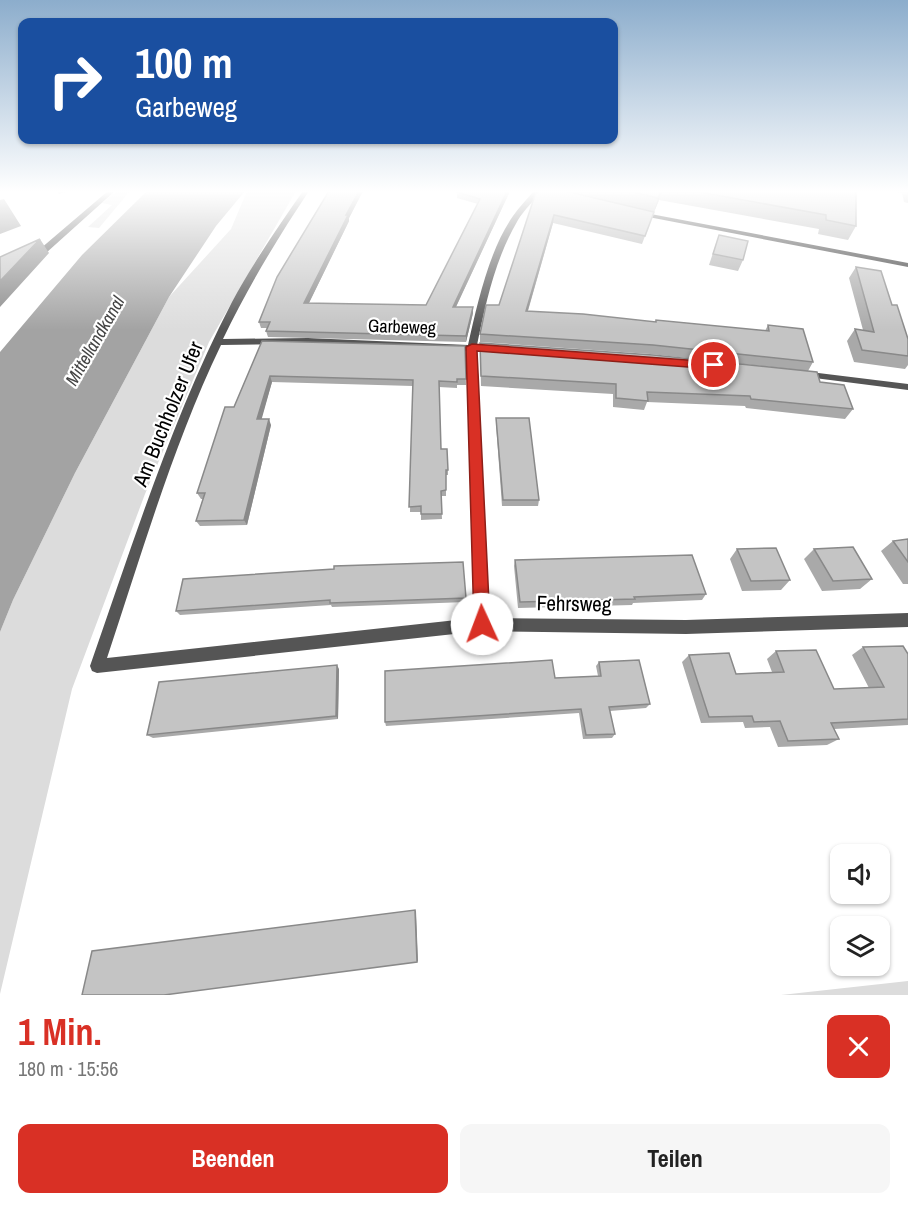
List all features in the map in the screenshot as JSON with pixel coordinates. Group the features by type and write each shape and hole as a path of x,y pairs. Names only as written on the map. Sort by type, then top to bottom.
{"street":[{"path":"22,261 43,251 59,237"},
{"name":"Am Buchholzer Ufer","path":"97,666 189,403 218,342 275,237"},
{"path":"482,624 472,347 483,295 506,237"},
{"path":"766,237 908,265"},
{"name":"Garbeweg","path":"218,342 308,341 506,349"},
{"path":"795,373 908,387"},
{"name":"Fehrsweg","path":"97,666 482,624 686,627 908,620"}],"shaded area":[{"path":"223,237 269,237 209,342 145,494 72,689 0,994 0,632 13,600 75,473 169,297"},
{"path":"908,981 908,995 781,995"}],"water":[{"name":"Mittellandkanal","path":"100,237 208,237 169,297 75,473 13,600 0,632 0,352 82,255"}],"building":[{"path":"301,237 337,237 304,303 426,305 460,237 485,237 453,307 473,307 466,336 266,331 270,322 259,322 277,277"},
{"path":"521,237 547,237 526,311 769,331 768,325 803,329 813,362 653,345 480,334 486,305 499,305"},
{"path":"718,237 748,241 743,260 713,254"},
{"path":"40,239 0,281 0,257"},
{"path":"856,267 881,271 892,305 897,305 908,339 908,356 862,350 855,329 874,332"},
{"path":"262,341 465,346 466,379 457,379 457,382 439,381 441,449 447,449 448,470 446,470 446,490 441,491 442,514 421,514 421,506 409,507 413,380 270,376 257,419 269,419 244,520 196,521 205,493 197,493 225,407 234,407"},
{"path":"480,343 653,355 817,372 820,382 844,385 853,409 751,399 750,396 647,392 648,401 616,398 616,384 481,376"},
{"path":"496,418 529,418 539,500 503,500"},
{"path":"908,539 908,562 893,541"},
{"path":"853,547 872,579 833,581 814,549"},
{"path":"776,548 790,580 751,581 737,549"},
{"path":"692,555 706,594 634,597 635,599 520,602 515,560"},
{"path":"463,562 466,598 330,603 330,600 176,611 183,579 334,569 334,566"},
{"path":"903,646 908,654 908,719 831,723 839,739 788,741 780,721 754,722 752,716 709,717 689,655 729,653 736,674 784,672 776,651 816,650 834,689 884,687 863,647"},
{"path":"552,660 555,678 601,676 599,662 639,660 650,704 609,707 615,734 586,735 581,709 385,722 385,671"},
{"path":"337,665 336,716 147,735 159,682"},
{"path":"415,910 417,962 164,995 82,995 92,951"}],"route":[{"path":"482,624 472,347 714,365"}]}
